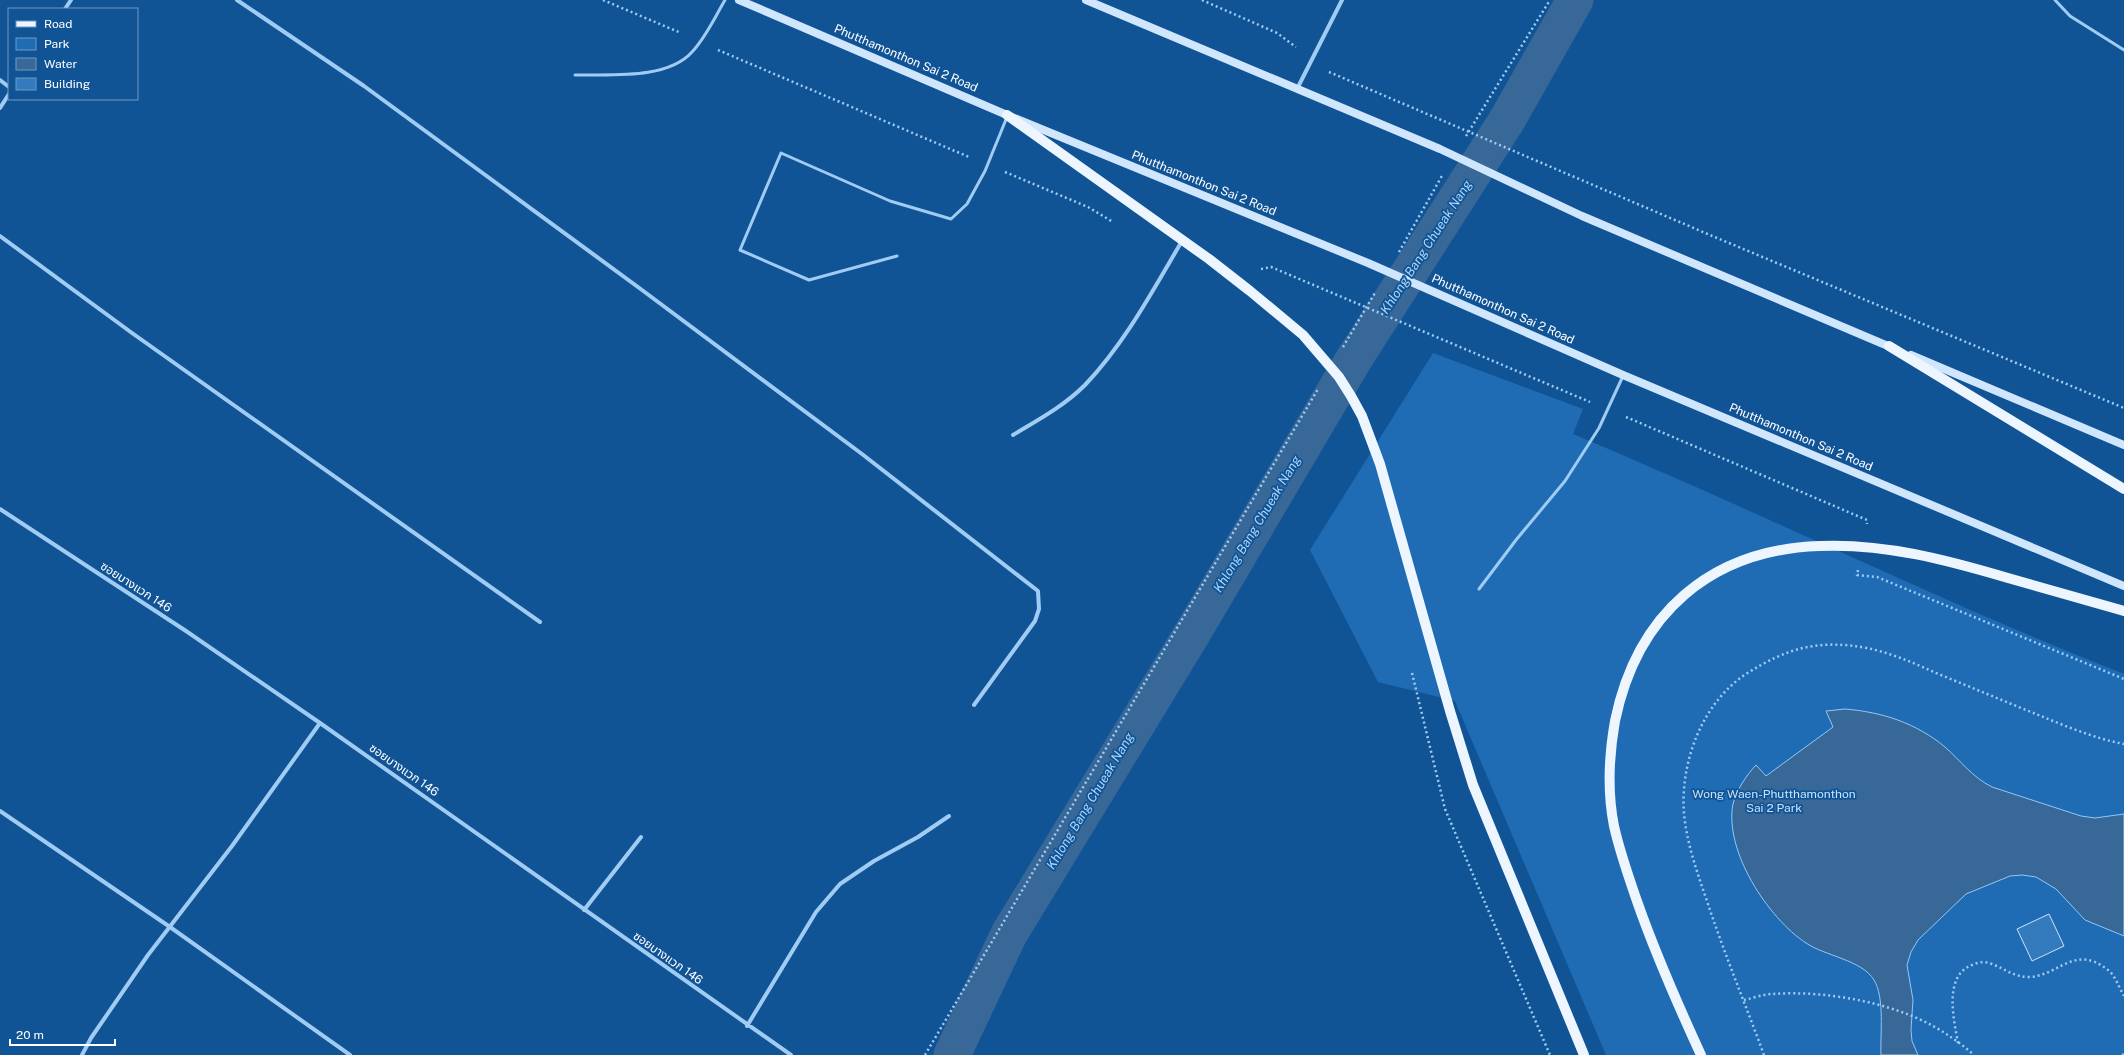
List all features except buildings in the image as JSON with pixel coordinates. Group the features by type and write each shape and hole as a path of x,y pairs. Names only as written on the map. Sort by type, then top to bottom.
{"main road":[{"name":"Phutthamonthon Sai 2 Road","path":"739,0 1007,115 1368,263 1623,375 2124,586"},
{"path":"1086,0 1440,149 1582,216 2124,445"},
{"path":"1007,115 1230,275 1303,336 1339,377 1362,416 1378,458 1393,504 1450,711 1473,785 1584,1055"},
{"path":"1889,346 2124,489"},
{"path":"1701,1055 1675,999 1625,866 1614,825 1609,783 1612,736 1621,692 1638,652 1659,621 1690,589 1726,566 1772,551 1819,546 1863,546 1912,554 1963,565 2124,611"}],"street":[{"path":"237,0 364,86 642,290 862,454 1038,592 1039,609 1035,621 974,705"},
{"path":"1297,89 1342,0"},
{"path":"0,80 8,86"},
{"path":"0,108 8,96"},
{"path":"0,236 132,332 540,622"},
{"path":"1013,436 1052,412 1084,386 1114,352 1182,240"},
{"name":"ซอยบางแวก 146","path":"0,509 186,631 320,723 747,1026 791,1055"},
{"path":"82,1055 91,1038 170,927 232,846 320,723"},
{"path":"0,811 170,927 350,1055"},
{"path":"747,1026 816,912 840,884 874,861 918,837 949,816"},
{"path":"584,910 641,837"}],"lane":[{"path":"575,76 640,73 668,69 692,53 725,0"},
{"path":"2055,0 2070,16 2124,50"},
{"path":"897,256 809,280 740,250 781,153 890,202 951,219 967,204 988,165 1007,115"},
{"path":"1479,589 1516,540 1565,480 1599,428 1623,375"}],"path":[{"path":"603,0 1088,207 1113,223"},
{"path":"1464,140 1550,0"},
{"path":"1437,119 1595,187 2124,408"},
{"path":"1396,257 1448,167"},
{"path":"1271,267 1868,520"},
{"path":"1339,354 1380,285"},
{"path":"1317,384 1322,391"},
{"path":"925,1055 1319,388"},
{"path":"1857,574 1877,577 2124,679"},
{"path":"1764,1055 1744,1000 1729,966 1690,850 1684,813 1684,779 1694,743 1711,709 1732,684 1762,664 1796,648 1831,644 1867,648 1902,658 2073,729 2124,744"},
{"path":"1958,1042 1953,999 1956,981 1966,967 1979,962 1991,964 2014,976 2029,977 2042,975 2072,960 2086,959 2100,964 2112,973 2124,996"},
{"path":"1744,1000 1772,994 1810,994 1871,1002 1919,1020 1958,1042 1974,1055"}],"green space":[{"name":"Wong Waen-Phutthamonthon Sai 2 Park","path":"1433,353 1583,409 1573,434 1642,463 1985,617 2124,674 2124,1055 1606,1055 1455,701 1378,682 1310,550"}],"water":[{"path":"1845,709 1885,716 1922,731 1945,747 1973,774 1992,787 2081,816 2095,818 2124,814 2124,936 2085,920 2056,889 2036,877 2022,875 2010,876 1966,894 1918,940 1911,952 1907,965 1913,1000 1911,1030 1912,1041 1918,1055 1881,1055 1881,1006 1880,996 1874,980 1868,973 1852,963 1814,948 1806,943 1777,917 1752,882 1742,862 1735,842 1732,822 1733,804 1739,788 1756,765 1766,776 1833,727 1826,711"}],"waterway":[{"name":"Khlong Bang Chueak Nang","path":"952,1055 1009,934 1193,632 1354,359 1507,120 1575,0"}]}
